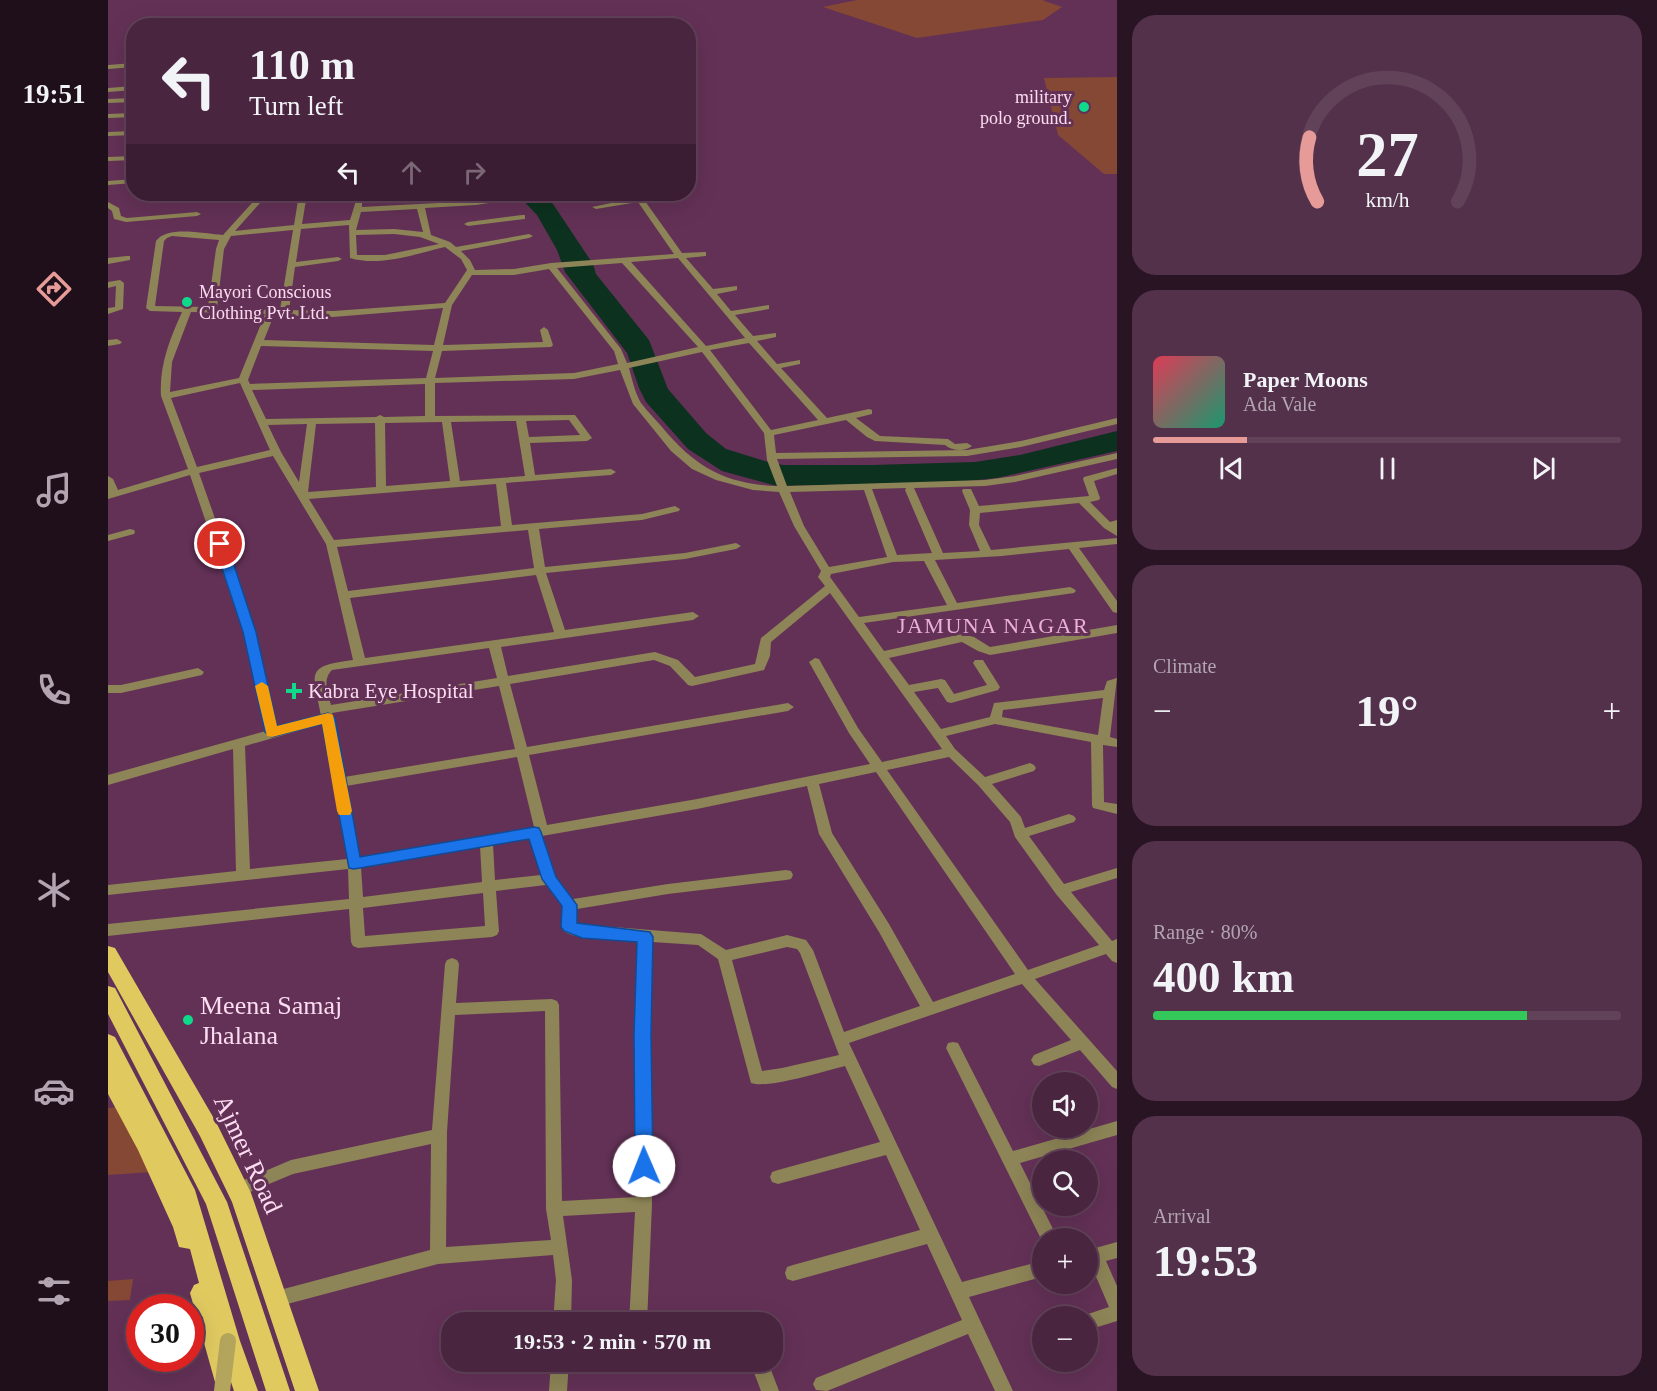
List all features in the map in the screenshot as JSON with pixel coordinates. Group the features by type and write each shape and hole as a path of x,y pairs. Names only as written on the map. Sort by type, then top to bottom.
{"highway":[{"name":"Ajmer Road","path":"108,954 208,1129 238,1190 307,1391"},
{"path":"108,994 216,1202 278,1391"},
{"path":"108,1043 184,1190 228,1341 246,1391"},
{"path":"108,1074 146,1144 184,1227 228,1391"}],"main road":[{"path":"222,1391 228,1341"}],"street":[{"path":"108,67 126,66"},
{"path":"108,90 126,89"},
{"path":"108,101 126,100"},
{"path":"108,116 126,115"},
{"path":"108,134 126,133"},
{"path":"108,159 126,158"},
{"path":"108,183 126,182"},
{"path":"212,309 220,249 227,236 258,201"},
{"path":"284,311 302,201"},
{"path":"358,201 359,210 352,222 353,256 363,259 447,244"},
{"path":"359,210 481,201"},
{"path":"596,207 619,201"},
{"path":"641,201 679,255 774,367 824,420"},
{"path":"108,204 116,210 117,217 126,220 197,214"},
{"path":"459,204 470,235"},
{"path":"420,207 427,234"},
{"path":"468,224 522,218"},
{"path":"352,222 227,236 172,234 164,236 160,241 150,308 333,314 448,304"},
{"path":"352,233 427,234 447,244 468,261 470,273 448,304 436,348 430,381 430,419"},
{"path":"455,250 529,236"},
{"path":"470,273 514,272 552,266 703,254"},
{"path":"108,261 127,258"},
{"path":"290,265 338,259"},
{"path":"625,261 704,349 769,433 772,458 799,526 826,571 824,577 855,621 951,752 983,782 1016,820 1020,834 1061,890 1114,950 1025,977 840,1040"},
{"path":"552,266 618,351 636,402 675,449 690,463 711,475 757,488 1004,481 1117,456"},
{"path":"108,285 120,283 119,309 108,311"},
{"path":"712,292 734,288"},
{"path":"729,314 766,307"},
{"path":"188,309 167,360 164,382 166,396 249,632 272,732"},
{"path":"272,311 258,343 245,383 276,452 331,544 360,663"},
{"path":"258,343 436,348 548,345 544,330"},
{"path":"166,396 245,383 430,381 574,376 773,335"},
{"path":"774,367 797,362"},
{"path":"769,433 869,412"},
{"path":"848,416 878,439 948,442 953,447 992,445"},
{"path":"262,422 380,418 572,417 588,438 526,440"},
{"path":"380,418 381,491"},
{"path":"446,418 456,485"},
{"path":"521,419 531,479"},
{"path":"302,496 312,420"},
{"path":"772,458 966,453 1021,444 1117,421"},
{"path":"108,479 111,495 194,471 276,452"},
{"path":"302,496 611,472"},
{"path":"975,510 1082,500 1095,496 1088,479 1116,472"},
{"path":"501,482 507,529"},
{"path":"910,490 954,608"},
{"path":"967,490 975,510 974,525 986,552"},
{"path":"868,491 893,559"},
{"path":"1082,500 1114,527"},
{"path":"331,544 642,517 675,509"},
{"path":"533,526 540,571 561,635"},
{"path":"108,538 130,532"},
{"path":"826,571 893,559 1117,541"},
{"path":"1071,545 1117,609"},
{"path":"345,595 686,556 736,546"},
{"path":"108,780 327,714 504,682 655,656 674,663 692,682 760,667 764,656 765,641 831,587"},
{"path":"855,621 1070,591"},
{"path":"486,841 492,931 358,942 358,903 354,864 320,680 321,674 329,667 693,616"},
{"path":"880,656 962,638 973,640 981,649 990,651 1117,629"},
{"path":"494,644 522,750 549,879 570,905 569,927 577,931 701,940 724,956 756,1078 782,1075 849,1059"},
{"path":"815,662 853,730 1025,977 1117,1082"},
{"path":"906,690 941,682 951,699 994,687 979,663"},
{"path":"108,689 121,689 198,672"},
{"path":"1117,682 1111,684 1100,740 1098,805 1117,809"},
{"path":"994,720 998,706 1110,693"},
{"path":"339,783 522,750 788,707"},
{"path":"938,734 994,720 1117,743"},
{"path":"238,742 243,875"},
{"path":"108,890 354,864 697,804 951,752"},
{"path":"983,782 1030,768"},
{"path":"812,780 826,834 884,928 929,1009"},
{"path":"1020,834 1069,819"},
{"path":"1061,890 1117,873"},
{"path":"570,905 668,889 786,875"},
{"path":"108,930 488,888 549,879"},
{"path":"639,1312 644,1204 642,1034 645,937"},
{"path":"724,956 787,941 801,944 806,950 840,1040 1004,1391"},
{"path":"438,1256 438,1136 452,964"},
{"path":"448,1009 552,1005 554,1209 564,1280 563,1312"},
{"path":"1039,1060 1082,1042"},
{"path":"953,1048 1044,1228"},
{"path":"1009,1159 1117,1128"},
{"path":"238,1190 291,1167 438,1136"},
{"path":"778,1177 889,1147"},
{"path":"554,1209 644,1204"},
{"path":"793,1273 930,1235"},
{"path":"276,1299 438,1256 561,1247"},
{"path":"1098,1254 1117,1250"},
{"path":"1098,1269 1117,1305"},
{"path":"957,1292 1032,1272"},
{"path":"1098,1319 1117,1313"},
{"path":"822,1384 972,1324"},
{"path":"558,1391 559,1372"},
{"path":"763,1372 770,1391"}],"shaded area":[{"path":"857,0 1042,0 1062,7 1043,20 917,38 823,7"},
{"name":"military polo ground.","path":"1117,77 1117,174 1104,174 1058,135 1044,78"},
{"path":"524,201 550,201 553,204 593,264 596,274 649,340 668,389 706,433 726,449 783,465 975,462 1020,455 1117,431 1117,451 997,478 958,482 777,486 722,471 688,449 646,402 627,353 565,272 557,250 537,215"},
{"path":"118,1107 151,1172 108,1175 108,1108"},
{"path":"133,1279 131,1294 126,1294 126,1300 108,1301 108,1281"}],"slow traffic":[{"path":"262,686 272,732 328,718 344,811"}],"place":[{"name":"military polo ground.","path":"1084,107"},
{"name":"Mayori Conscious Clothing Pvt. Ltd.","path":"187,302"},
{"name":"Kabra Eye Hospital","path":"294,691"},
{"name":"Meena Samaj Jhalana","path":"188,1020"}],"district":[{"name":"JAMUNA NAGAR","path":"993,625"}],"route":[{"path":"220,544 249,632 272,732 328,718 354,864 534,832 549,879 570,905 569,927 582,932 645,937 642,1034 644,1166"}]}
